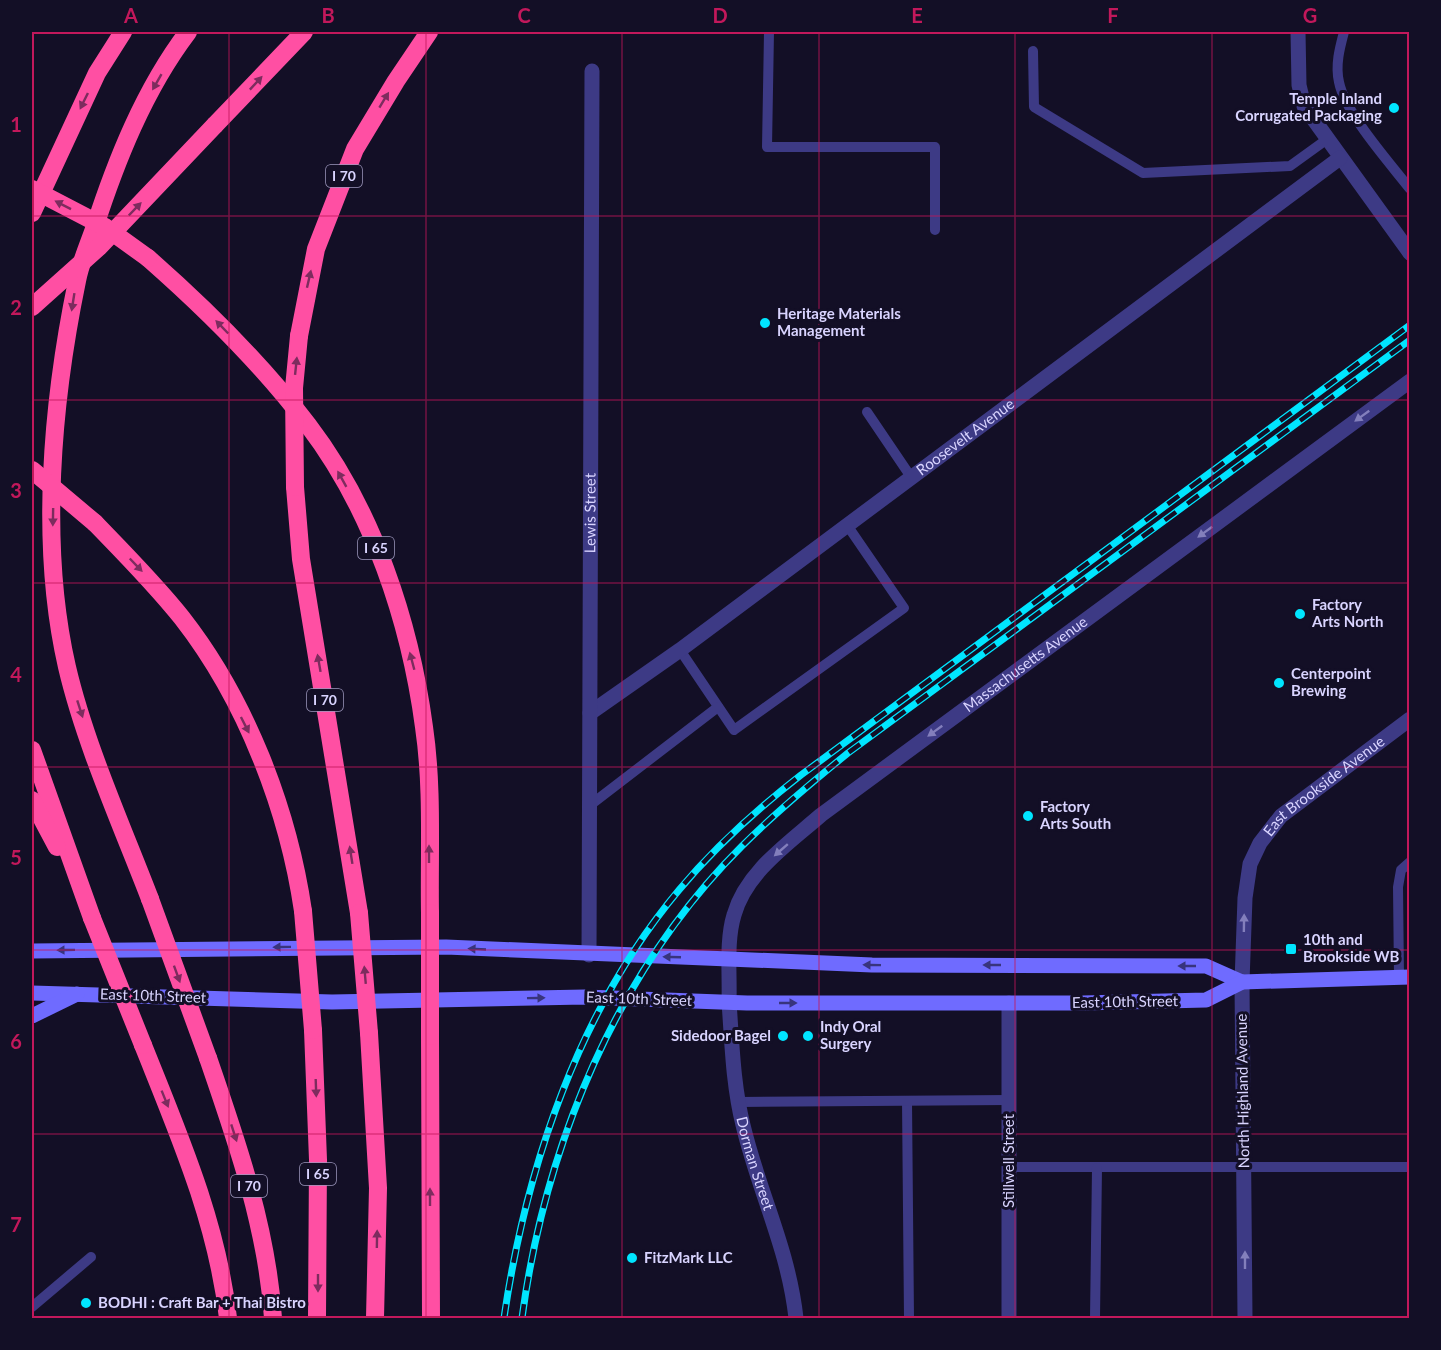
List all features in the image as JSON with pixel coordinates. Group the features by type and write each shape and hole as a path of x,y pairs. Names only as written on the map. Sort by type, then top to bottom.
{"highway":[{"path":"32,213 97,74 123,32"},
{"name":"I 70","path":"188,32 144,103 111,177 77,279 54,445 52,550 58,620 68,668 101,773 208,1058 254,1203 268,1273 273,1318"},
{"path":"32,307 99,247 304,32"},
{"name":"I 70","path":"375,1318 378,1188 359,913 301,559 295,488 294,388 299,336 316,249 355,149 429,32"},
{"name":"I 65","path":"32,189 105,227 148,258 197,301 253,358 309,426 341,476 382,561 415,670 425,729 429,802 431,1318"},
{"name":"I 65","path":"32,470 95,523 140,568 182,618 231,697 273,787 288,834 303,912 313,1030 318,1160 317,1318"},
{"path":"32,750 92,918 204,1204 216,1244 228,1318"},
{"path":"32,800 92,918"}],"main road":[{"name":"East 10th Street","path":"32,951 327,946 446,947 589,955 872,965 1206,966 1242,982"},
{"name":"East 10th Street","path":"32,993 332,1002 595,997 729,1002 1009,1003 1206,1000 1242,982 1404,977"},
{"path":"32,1017 78,993"}],"street":[{"path":"1298,32 1298,77 1301,99 1326,140 1410,253"},
{"name":"Lewis Street","path":"589,955 592,71"},
{"name":"Roosevelt Avenue","path":"590,712 680,650 1340,158"},
{"name":"Massachusetts Avenue","path":"729,1002 733,916 746,887 773,857 821,815 1410,381"},
{"name":"East Brookside Avenue","path":"1250,864 1260,843 1287,811 1410,719"},
{"name":"North Highland Avenue","path":"1245,1318 1242,982 1245,898 1250,864"},
{"name":"Dorman Street","path":"729,1002 739,1102 750,1151 785,1254 796,1318"},
{"name":"Stillwell Street","path":"1009,1003 1009,1318"}],"lane":[{"path":"768,32 767,147 935,147 935,230"},
{"path":"1344,32 1338,51 1338,81 1347,105 1410,189"},
{"path":"1033,51 1034,107 1143,173 1290,166 1326,140"},
{"path":"867,412 911,477"},
{"path":"680,650 734,730 904,608 847,525"},
{"path":"589,806 718,707"},
{"path":"1404,977 1398,887 1401,870 1410,862"},
{"path":"739,1102 1009,1100"},
{"path":"907,1101 909,1318"},
{"path":"1009,1167 1410,1167"},
{"path":"1095,1318 1096,1168"},
{"path":"32,1307 91,1257"}],"railway":[{"path":"504,1318 527,1204 562,1092 585,1038 613,986 644,936 693,874 737,830 801,775 1410,325"},
{"path":"522,1318 533,1253 548,1189 569,1126 594,1064 624,1004 658,948 698,895 742,846 848,753 1410,340"}],"place":[{"name":"Temple Inland Corrugated Packaging","path":"1394,108"},
{"name":"Heritage Materials Management","path":"765,323"},
{"name":"Factory Arts North","path":"1300,614"},
{"name":"Centerpoint Brewing","path":"1279,683"},
{"name":"Factory Arts South","path":"1028,816"},
{"name":"10th and Brookside WB","path":"1291,949"},
{"name":"Sidedoor Bagel","path":"783,1036"},
{"name":"Indy Oral Surgery","path":"808,1036"},
{"name":"FitzMark LLC","path":"632,1258"},
{"name":"BODHI : Craft Bar + Thai Bistro","path":"86,1303"}]}
